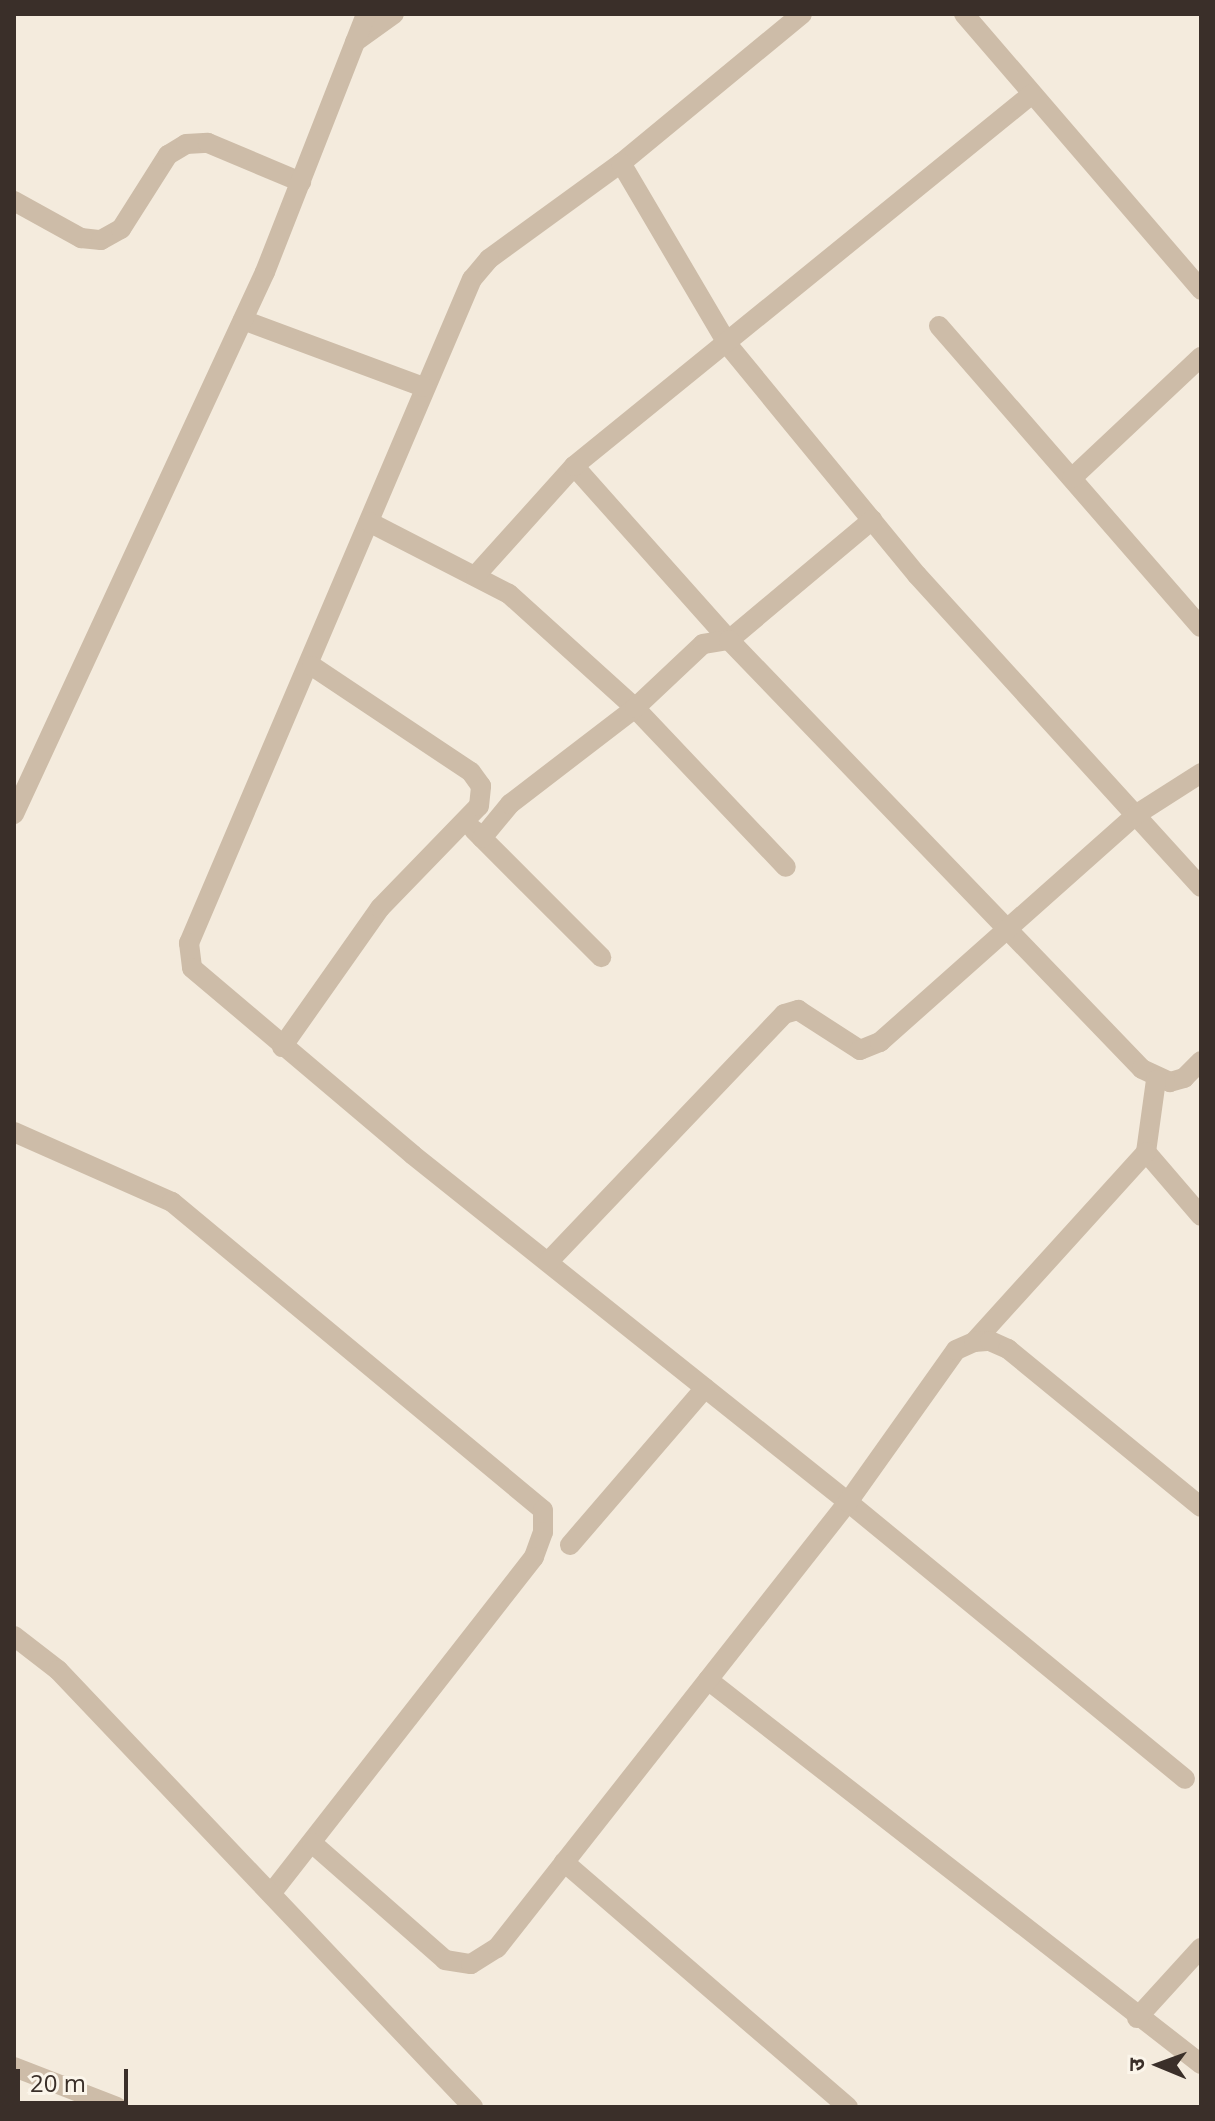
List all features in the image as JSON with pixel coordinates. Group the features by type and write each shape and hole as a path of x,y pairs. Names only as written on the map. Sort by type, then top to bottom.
{"street":[{"path":"14,814 243,320 366,14"},
{"path":"355,42 394,14"},
{"path":"802,14 621,163 489,259 472,279 423,387 312,666 189,943 192,968 205,983 282,1047 848,1502 1185,1779"},
{"path":"964,14 1201,290"},
{"path":"476,575 574,466 728,345 1032,94"},
{"path":"14,201 81,238 101,240 121,229 168,155 186,144 208,143 301,182"},
{"path":"621,163 728,345 872,520 1201,887"},
{"path":"243,320 423,387"},
{"path":"939,326 1201,627"},
{"path":"1072,478 1201,357"},
{"path":"574,466 729,640 1156,1080"},
{"path":"482,838 510,804 635,708 703,644 729,640 872,520"},
{"path":"369,522 509,594 635,708 786,867"},
{"path":"282,1047 380,908 467,822 479,806 481,786 471,772 312,666"},
{"path":"548,1262 784,1014 798,1010 807,1014 860,1050 880,1042 1137,814 1201,773"},
{"path":"467,822 601,957"},
{"path":"1156,1080 1184,1078 1201,1061"},
{"path":"974,1342 1146,1152 1156,1080"},
{"path":"14,1132 172,1202 543,1510 543,1532 534,1557 273,1891"},
{"path":"1146,1152 1197,1203"},
{"path":"312,1843 445,1960 471,1964 497,1948 848,1502 956,1350 974,1342 990,1341 1008,1349 1201,1507"},
{"path":"570,1545 705,1388"},
{"path":"14,1636 58,1670 273,1891 473,2107"},
{"path":"708,1680 1137,2018 1201,2064"},
{"path":"564,1862 848,2107"},
{"path":"1137,2018 1201,1948"},
{"path":"14,2067 117,2107"}]}
